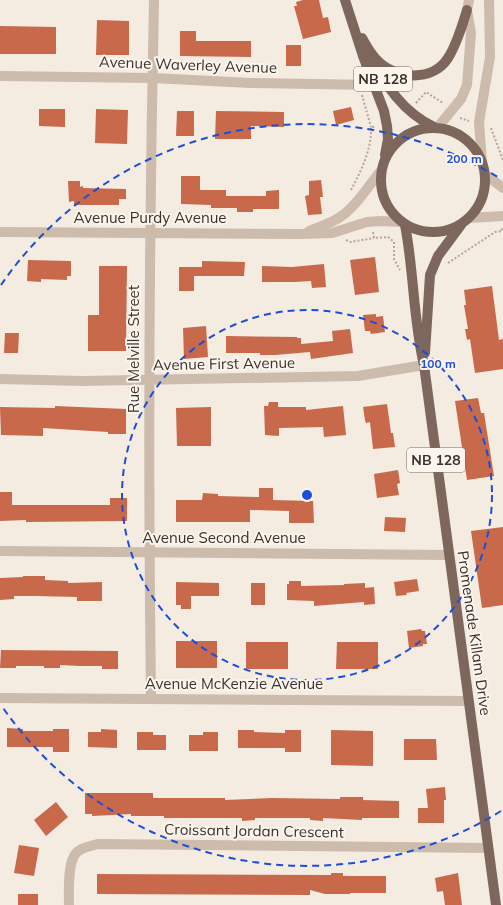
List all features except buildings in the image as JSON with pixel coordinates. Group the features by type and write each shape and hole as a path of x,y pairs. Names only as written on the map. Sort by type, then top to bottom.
{"main road":[{"name":"NB 128","path":"345,0 363,56 384,111 388,139 383,161"},
{"path":"362,38 375,58 385,67 398,73 414,76 432,72 440,67 448,58 455,43 468,5"},
{"name":"NB 128","path":"350,15 362,38 369,56 387,85 409,112 422,122 436,127"},
{"path":"436,127 451,130 469,142 477,152 482,162 485,174 485,186 482,198 476,209 465,221 449,230 428,232 414,229 402,223 391,212 384,201 380,172 383,161 390,148 410,132 424,128 436,127"},
{"name":"Promenade Killam Drive","path":"424,365 430,276 438,256 465,221"},
{"name":"Promenade Killam Drive","path":"402,223 412,265 419,343 424,365 448,555 496,905"}],"street":[{"name":"Rue Melville Street","path":"151,698 149,381 154,0"},
{"path":"482,162 479,122 490,57 490,0"},
{"path":"436,127 461,99 467,85 472,33 468,5"},
{"name":"Avenue Waverley Avenue","path":"0,76 153,78 251,83 374,85"},
{"name":"Avenue Purdy Avenue","path":"300,234 327,224 344,215 359,200 380,172"},
{"path":"485,174 503,188"},
{"path":"465,221 502,219"},
{"name":"Avenue Purdy Avenue","path":"0,232 300,234 332,233 367,222 381,221 402,223"},
{"name":"Avenue First Avenue","path":"0,379 83,382 358,376 424,365"},
{"name":"Avenue Second Avenue","path":"0,551 448,555"},
{"name":"Avenue McKenzie Avenue","path":"0,698 468,701"},
{"name":"Croissant Jordan Crescent","path":"69,905 70,862 76,852 86,847 98,844 488,848"}],"path":[{"path":"350,192 367,152 371,135 371,127 361,91"},
{"path":"416,104 426,92 448,107"},
{"path":"458,116 472,121"},
{"path":"490,124 503,160"},
{"path":"371,127 381,126"},
{"path":"443,260 448,263 496,232 502,231 502,219"},
{"path":"372,228 374,238"},
{"path":"350,242 385,237 392,239 394,242 394,260"}]}
